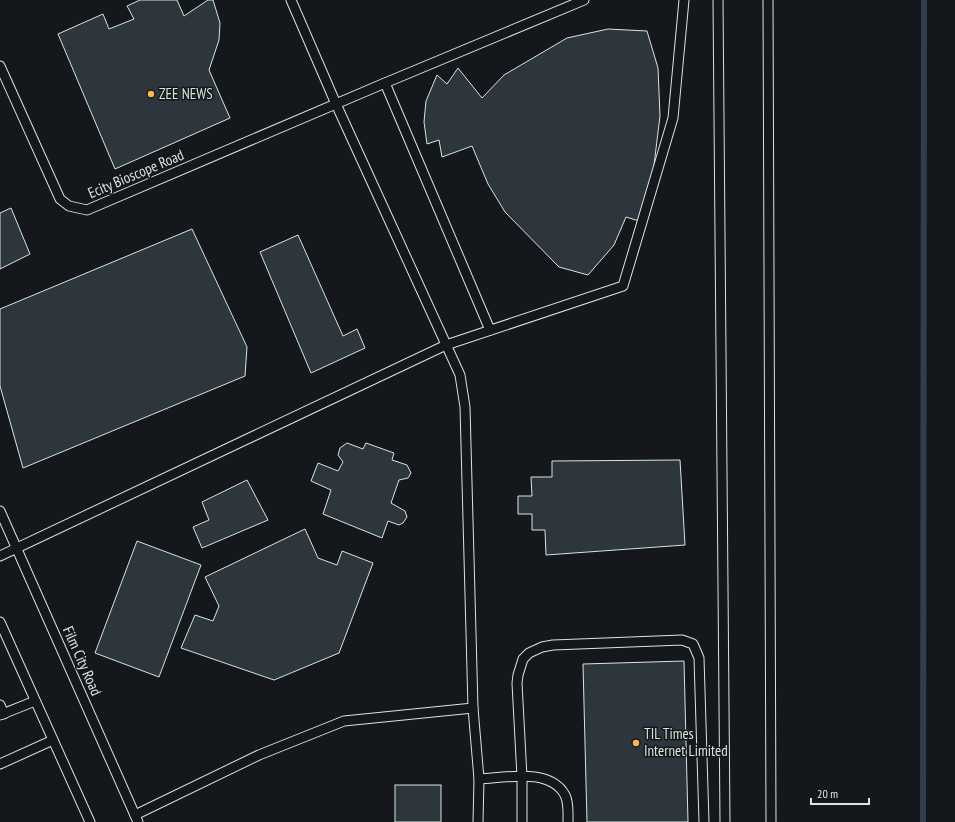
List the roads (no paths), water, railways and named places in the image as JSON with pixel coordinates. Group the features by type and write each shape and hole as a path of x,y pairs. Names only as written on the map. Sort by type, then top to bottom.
{"lane":[{"path":"292,0 336,104 460,375 465,407 473,708 479,779 478,822"},
{"name":"Ecity Bioscope Road","path":"0,66 60,199 69,206 87,210 584,0"},
{"path":"0,556 446,345 623,286 673,118 684,0"},
{"path":"718,0 725,822"},
{"path":"768,0 771,822"},
{"path":"385,84 490,330"},
{"name":"Film City Road","path":"0,511 136,818"},
{"path":"0,622 90,822"},
{"path":"522,822 522,777 518,675 523,659 529,653 542,647 553,645 682,640 693,644 699,658 704,822"},
{"path":"0,705 2,715 36,702"},
{"path":"136,818 259,755 344,721 473,708"},
{"path":"0,764 53,740"},
{"path":"479,779 538,777 551,781 559,787 565,796 568,822"}],"waterway":[{"path":"923,822 924,0"}],"place":[{"name":"ZEE NEWS","path":"151,94"},
{"name":"TIL Times Internet Limited","path":"636,743"}]}
